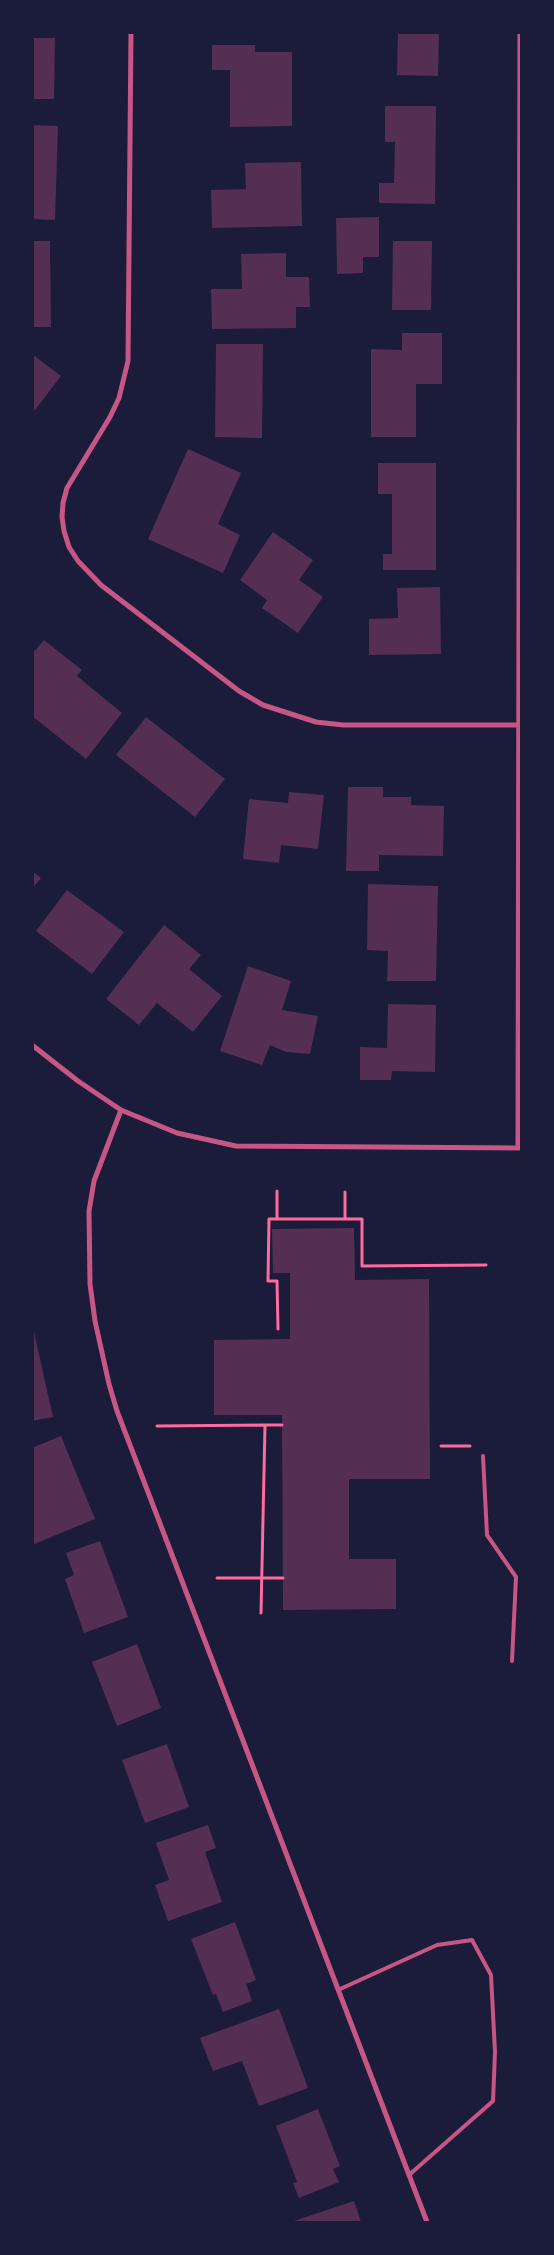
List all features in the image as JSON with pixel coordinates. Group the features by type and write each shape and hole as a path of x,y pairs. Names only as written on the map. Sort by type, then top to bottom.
{"street":[{"path":"131,32 128,361 122,389 110,417 67,488 63,503 64,531 69,547 78,561 101,585 239,691 264,704 316,722 343,725 520,725"},
{"path":"32,1045 78,1081 121,1110 177,1133 236,1146 520,1148 520,32"},
{"path":"121,1110 94,1181 89,1211 90,1284 101,1354 117,1411 427,2222"}],"lane":[{"path":"483,1456 487,1535 516,1578 512,1661"},
{"path":"338,1990 437,1945 472,1940 491,1975 494,2052 493,2102 409,2175"}],"path":[{"path":"277,1191 277,1219"},
{"path":"344,1192 344,1219"},
{"path":"278,1329 277,1281 268,1281 269,1219 362,1219 362,1266 486,1265"},
{"path":"261,1613 265,1425"},
{"path":"157,1426 282,1425"},
{"path":"441,1446 475,1445"},
{"path":"217,1578 284,1578"}],"building":[{"path":"398,32 439,32 438,76 397,75"},
{"path":"32,38 55,38 54,99 32,99"},
{"path":"212,45 255,45 255,52 292,52 292,126 230,127 230,70 212,70"},
{"path":"385,106 436,106 435,204 379,203 379,183 394,183 395,142 385,142"},
{"path":"32,125 58,126 55,220 32,219"},
{"path":"301,162 302,226 212,228 211,190 246,189 245,163"},
{"path":"379,217 379,257 363,257 363,273 337,274 336,218"},
{"path":"32,241 50,241 51,327 32,327"},
{"path":"393,241 432,241 431,310 392,310"},
{"path":"286,253 286,277 309,277 310,307 296,307 296,328 212,329 211,289 242,289 241,254"},
{"path":"402,333 442,333 442,384 416,384 416,437 371,437 371,349 402,350"},
{"path":"216,344 263,344 262,438 215,437"},
{"path":"32,354 61,376 32,414"},
{"path":"188,449 241,473 218,524 240,535 223,573 148,539"},
{"path":"378,463 436,463 436,570 383,570 383,554 392,554 392,494 378,494"},
{"path":"273,532 313,560 299,580 323,597 298,633 262,608 267,600 240,580"},
{"path":"440,587 441,654 369,655 369,619 398,618 397,588"},
{"path":"44,640 82,670 77,676 122,713 86,759 32,716 32,654"},
{"path":"146,717 225,779 195,817 116,755"},
{"path":"348,787 383,787 383,797 411,797 411,805 444,806 443,856 379,855 379,871 346,871"},
{"path":"289,792 324,795 318,849 281,845 279,863 243,859 249,799 288,803"},
{"path":"32,871 41,878 32,889"},
{"path":"368,884 438,886 436,981 387,981 388,951 367,950"},
{"path":"67,890 124,932 92,974 36,931"},
{"path":"164,925 201,955 189,969 222,996 193,1032 157,1003 139,1025 106,999"},
{"path":"248,966 291,981 282,1010 318,1016 310,1054 286,1052 270,1045 262,1065 220,1051"},
{"path":"388,1004 436,1005 435,1072 392,1071 391,1080 360,1080 360,1047 387,1048"},
{"path":"354,1228 355,1280 429,1279 430,1479 349,1479 349,1559 396,1559 396,1609 283,1610 282,1415 214,1415 214,1340 290,1339 290,1273 273,1273 272,1229"},
{"path":"34,1332 53,1417 32,1421 32,1333"},
{"path":"61,1436 95,1519 32,1545 32,1448"},
{"path":"100,1541 128,1617 84,1633 65,1579 74,1575 66,1553"},
{"path":"137,1644 161,1708 117,1726 92,1662"},
{"path":"167,1744 189,1807 145,1823 122,1760"},
{"path":"208,1825 216,1848 205,1852 222,1902 168,1921 155,1885 169,1880 156,1843"},
{"path":"235,1922 256,1980 246,1984 252,2001 223,2012 216,1994 213,1995 191,1939"},
{"path":"279,2009 308,2088 259,2106 242,2061 213,2071 200,2038"},
{"path":"318,2109 340,2166 333,2169 339,2182 299,2198 293,2183 297,2182 276,2126"},
{"path":"354,2201 361,2222 291,2222"}]}
